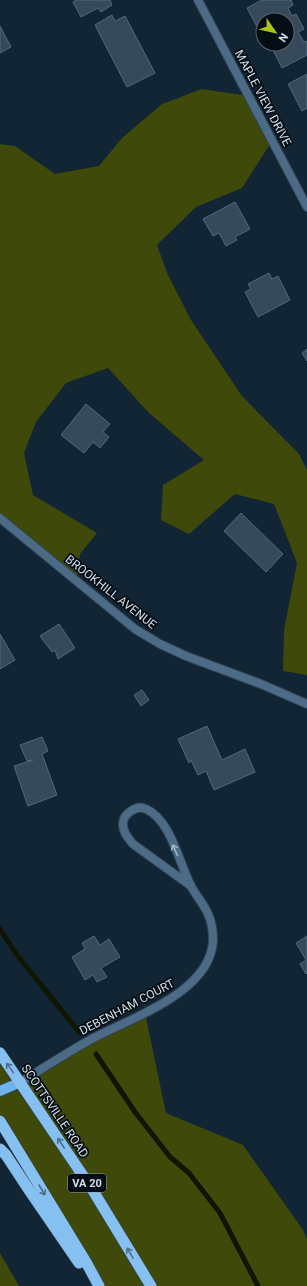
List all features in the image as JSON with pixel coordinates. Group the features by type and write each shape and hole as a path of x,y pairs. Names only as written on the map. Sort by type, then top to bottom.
{"highway":[{"name":"SCOTTSVILLE ROAD","path":"0,1053 92,1189 151,1286"},
{"path":"0,1121 86,1262 99,1286"},
{"path":"0,1149 6,1155 28,1190 95,1286"}],"main road":[{"path":"0,1091 21,1082"}],"street":[{"name":"MAPLE VIEW DRIVE","path":"198,0 307,208"},
{"name":"BROOKHILL AVENUE","path":"0,518 135,628 160,644 186,656 261,684 307,704"},
{"name":"DEBENHAM COURT","path":"21,1082 88,1041 182,991 195,980 205,966 210,954 213,942 212,928 208,914 191,886 165,826 146,808 131,810 125,817 123,825 126,835 133,844 191,886"}],"green space":[{"path":"202,89 249,96 272,141 242,188 196,207 157,245 168,275 191,320 242,396 299,454 307,470 307,675 283,671 284,630 297,563 274,504 235,494 189,534 161,520 163,485 204,460 149,413 108,368 66,383 36,422 24,453 33,495 97,533 80,554 77,581 0,518 0,144 15,146 55,174 99,166 122,138 162,104"},
{"path":"145,1013 166,1113 243,1145 303,1230 307,1239 307,1286 99,1286 0,1121 0,1053 21,1082"},
{"path":"0,1253 19,1286 0,1286"}],"building":[{"path":"76,0 110,0 112,5 101,12 98,8 81,17 73,2"},
{"path":"262,0 291,0 293,5 288,8 290,12 255,12 255,23 247,8"},
{"path":"296,14 304,29 298,32 304,42 306,41 307,43 307,55 282,68 274,52 295,52"},
{"path":"112,15 115,21 125,16 155,73 127,87 95,25"},
{"path":"0,26 11,47 0,53"},
{"path":"307,74 307,108 302,111 288,84"},
{"path":"235,202 250,229 235,237 237,240 226,246 219,233 213,236 203,219"},
{"path":"269,273 272,279 278,276 290,300 258,317 245,292 251,289 248,284"},
{"path":"307,349 307,361 302,353"},
{"path":"86,404 110,424 103,432 109,437 100,448 93,442 84,453 61,435"},
{"path":"241,513 283,554 266,572 224,531"},
{"path":"59,624 75,648 58,659 55,650 52,652 40,636"},
{"path":"0,634 15,660 0,669"},
{"path":"142,690 149,700 141,706 134,695"},
{"path":"207,726 222,760 245,749 255,772 214,790 206,771 198,775 191,760 189,763 178,739"},
{"path":"42,737 48,751 42,754 57,795 28,806 14,766 33,760 27,761 20,745"},
{"path":"94,936 100,945 109,939 120,957 101,968 107,977 97,982 93,975 85,980 72,957 85,949 82,943"},
{"path":"307,936 306,974 300,964 306,960 296,943"}],"waterway":[{"path":"0,929 17,955 79,1032"},
{"path":"96,1054 135,1112 170,1157 189,1173 220,1213 258,1286"}]}
